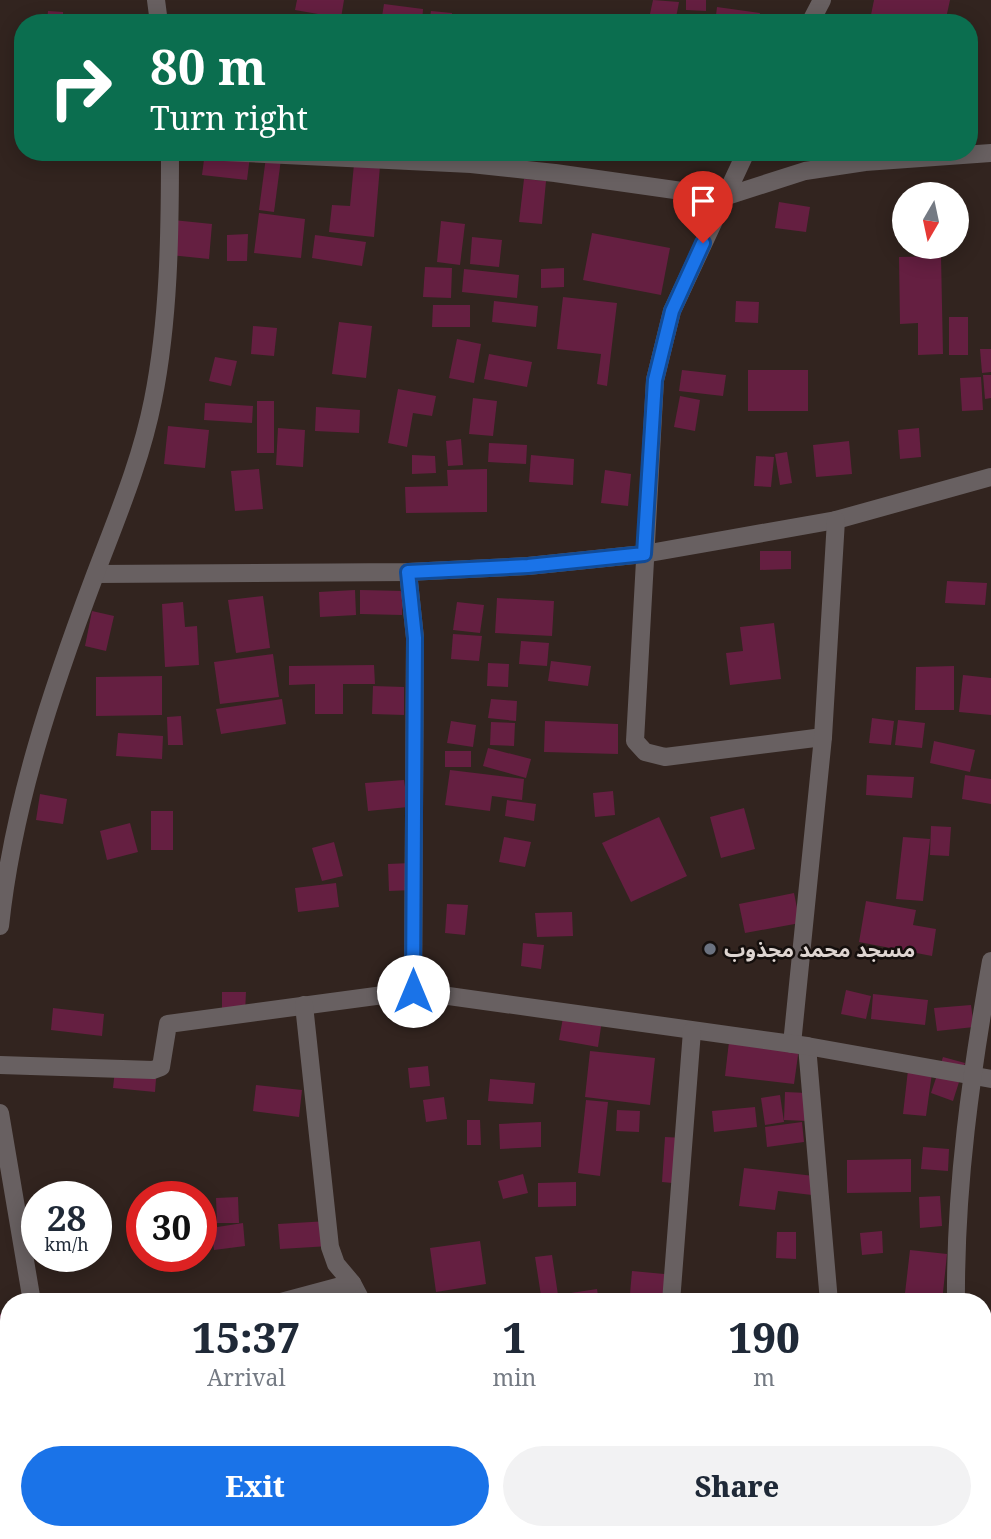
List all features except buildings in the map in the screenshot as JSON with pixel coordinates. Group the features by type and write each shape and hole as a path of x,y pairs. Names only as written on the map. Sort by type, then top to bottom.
{"street":[{"path":"0,926 24,790 48,705 121,512 154,399 170,225 170,161"},
{"path":"409,161 555,173 724,197 805,171 879,161"},
{"path":"742,161 672,311 655,380 635,741 645,752 665,757 823,737"},
{"path":"96,573 408,572 528,566 644,554 836,520 991,477"},
{"path":"828,1293 800,1045 836,520"},
{"path":"408,572 415,638 413,991"},
{"path":"956,1293 959,1182 971,1073 991,961"},
{"path":"0,1065 153,1070 161,1068 168,1024 413,991 800,1045 971,1073 991,1079"},
{"path":"304,1005 330,1247 336,1264 357,1293"},
{"path":"672,1293 692,1031"},
{"path":"0,1113 30,1293"},
{"path":"315,1293 352,1283"}],"place":[{"name":"مسجد محمد مجذوب","path":"710,949"}],"route":[{"path":"413,991 415,638 408,572 528,566 644,554 655,380 672,311 703,243"}]}
